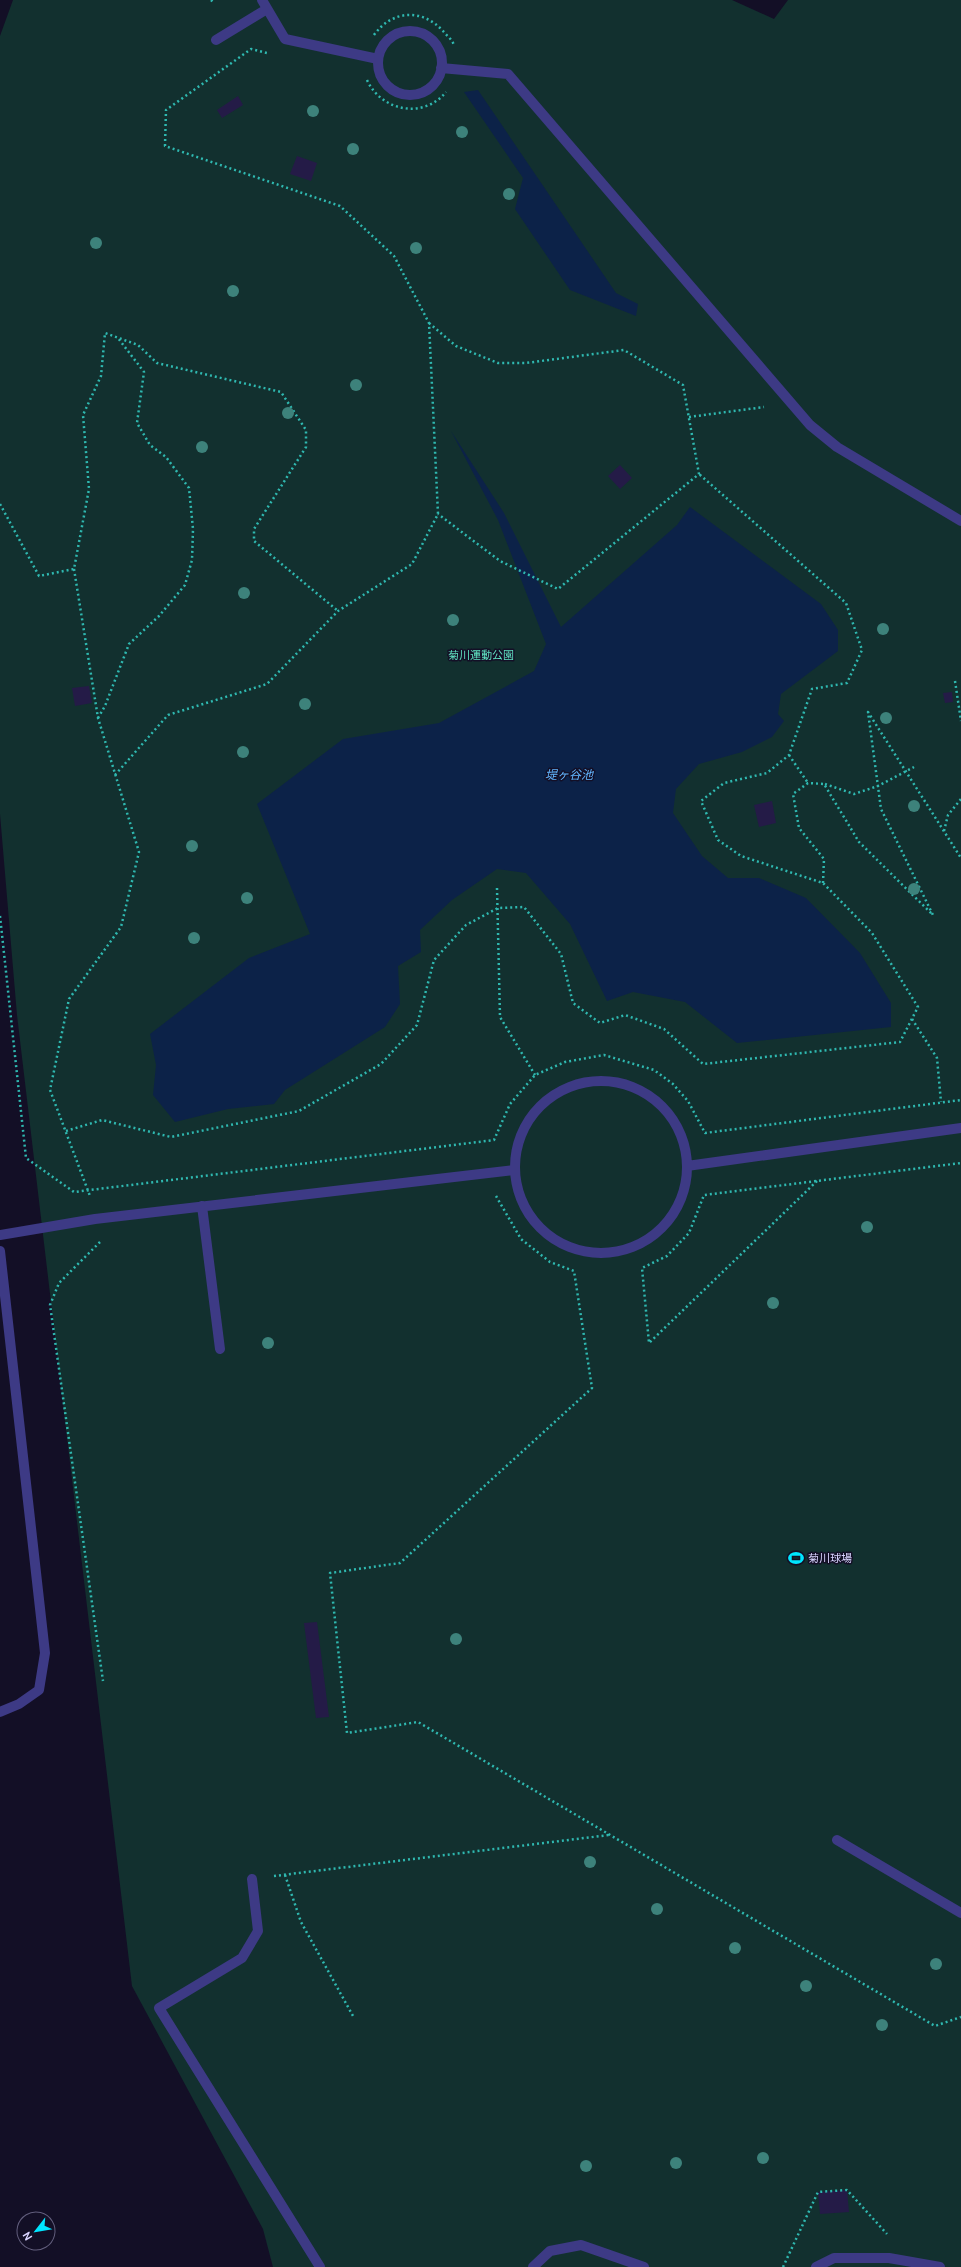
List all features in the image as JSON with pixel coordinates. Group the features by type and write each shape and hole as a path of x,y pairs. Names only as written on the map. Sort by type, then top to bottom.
{"street":[{"path":"216,40 265,4 285,39 378,59"},
{"path":"403,31 416,31 429,37 438,47 442,59 442,68 433,85 414,95 406,94 398,92 386,85 379,73 378,59 382,47 391,37 403,31"},
{"path":"442,68 508,74 810,425 836,446 961,521"},
{"path":"598,1080 625,1084 650,1096 669,1115 682,1139 687,1166 683,1193 672,1217 653,1237 630,1249 603,1254 576,1250 552,1239 532,1220 519,1196 514,1170 517,1143 529,1118 547,1098 572,1086 598,1080"},
{"path":"687,1166 961,1128"},
{"path":"0,1235 95,1219 514,1170"},
{"path":"202,1206 220,1349"},
{"path":"0,1251 45,1653 39,1690 19,1704 0,1712"},
{"path":"837,1840 961,1913"},
{"path":"252,1879 258,1931 242,1958 159,2008 320,2267"},
{"path":"533,2267 550,2251 581,2245 644,2267"},
{"path":"816,2267 834,2258 889,2258 940,2267"}],"path":[{"path":"66,1131 102,1120 171,1137 299,1111 381,1064 416,1025 434,960 466,926 498,908 524,907 529,913 560,954 572,1003 600,1023 625,1015 664,1029 703,1064 900,1042 918,1007 872,933 822,883 741,856 718,840 701,801 724,783 767,773 789,756 812,689 847,683 862,650 846,603 699,474 683,385 624,350 592,356 526,363 498,363 456,346 429,323 394,256 340,206 165,146 166,110"},
{"path":"115,775 168,715 267,684 338,611 412,564 438,514 429,323"},
{"path":"95,1219 88,1190 50,1090 69,1000 121,926 139,852 98,718 74,569 89,489 83,415 101,376 105,332 138,345 157,362 281,392 306,430 306,447 254,529 254,541 338,611"},
{"path":"98,718 105,706 129,644 159,616 185,585 192,560 193,529 189,488 166,457 150,445 137,423 144,372 117,337"},
{"path":"689,417 790,403"},
{"path":"438,514 500,561 558,589 699,474"},
{"path":"0,504 39,576 74,569"},
{"path":"955,681 961,721"},
{"path":"824,784 859,842 933,915 881,809 868,712 961,858"},
{"path":"789,756 808,783"},
{"path":"822,883 824,859 799,828 793,794 808,783 824,784 854,794 878,786 914,767"},
{"path":"944,832 948,815 961,799"},
{"path":"497,888 500,1017 535,1076"},
{"path":"0,916 26,1158 74,1192 494,1140 510,1104 535,1076 565,1062 604,1055 630,1061 654,1070 673,1084 688,1101 705,1133 961,1100"},
{"path":"912,1019 937,1058 941,1102"},
{"path":"817,1181 649,1343 642,1268 667,1256 689,1233 704,1195 961,1163"},
{"path":"489,1197 497,1196 521,1239 550,1262 574,1271 592,1388 400,1563 330,1573 347,1733 418,1722 935,2026 961,2017"},
{"path":"104,1681 50,1305 59,1283 99,1242 106,1242"},
{"path":"252,1879 609,1835"},
{"path":"285,1875 301,1922 353,2016"},
{"path":"783,2267 818,2192 847,2190 910,2261"}],"green space":[{"name":"菊川運動公園","path":"13,0 732,0 774,19 788,0 961,0 961,2267 273,2267 263,2229 132,1986 17,1015 0,814 0,36"}],"water":[{"path":"478,90 616,293 638,304 636,316 570,290 515,209 523,178 464,92"},
{"name":"堤ヶ谷池","path":"451,431 504,513 561,627 677,525 690,507 821,604 838,630 838,651 781,694 778,714 784,721 772,737 742,752 699,764 676,789 673,813 702,856 728,878 759,878 806,898 860,953 891,1003 891,1027 737,1043 685,1002 633,992 607,1001 570,924 526,873 497,869 452,900 420,930 421,952 398,966 400,1004 385,1027 285,1090 274,1104 228,1109 175,1122 153,1095 156,1065 150,1034 249,958 310,934 257,804 343,739 439,723 534,671 546,644 498,520"}],"building":[{"path":"238,96 243,105 222,118 217,110"},
{"path":"297,156 317,163 311,181 290,174"},
{"path":"620,465 632,478 620,489 608,476"},
{"path":"89,686 92,703 75,706 72,688"},
{"path":"952,692 953,702 945,703 943,693"},
{"path":"772,801 776,823 759,827 754,805"},
{"path":"317,1622 329,1717 316,1718 304,1623"},
{"path":"847,2190 849,2212 820,2214 818,2192"}],"place":[{"name":"菊川球場","path":"796,1558"}]}
